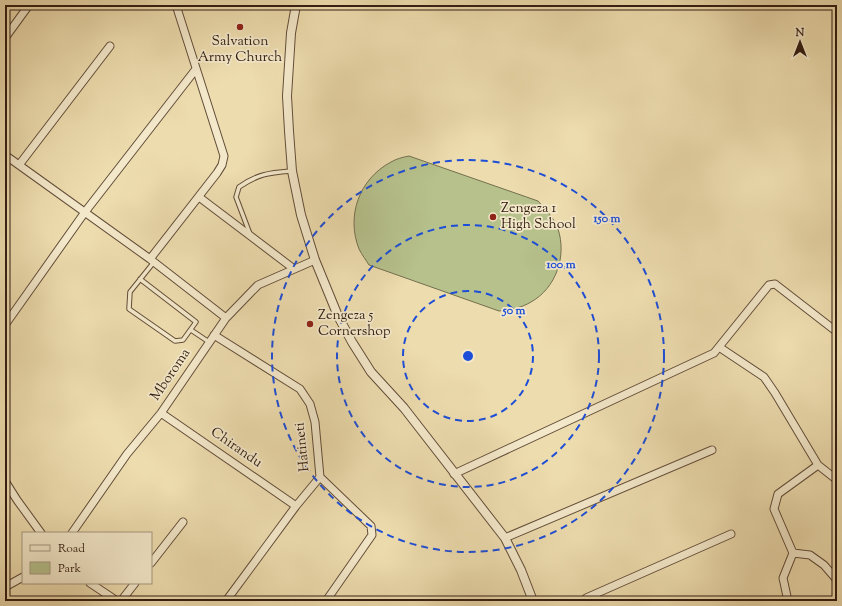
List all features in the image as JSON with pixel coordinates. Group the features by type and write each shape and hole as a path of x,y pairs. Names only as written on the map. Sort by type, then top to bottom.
{"street":[{"path":"5,38 29,5"},
{"path":"152,261 222,165 224,156 176,5"},
{"path":"296,5 291,33 287,96 292,171 301,215 315,260 338,316 352,342 372,372 404,408 504,538 521,570 533,601"},
{"path":"19,165 110,46"},
{"path":"5,325 85,212 196,69"},
{"path":"5,155 152,261 226,318"},
{"path":"199,197 294,269"},
{"name":"Mboroma","path":"73,532 128,454 161,412 226,318 258,285 315,260"},
{"path":"454,474 714,353 769,285 775,284 837,332"},
{"name":"Hatineti","path":"214,335 300,389 310,404 315,422 320,477 296,506 226,601"},
{"path":"719,348 764,377 818,465 837,480"},
{"name":"Chirandu","path":"161,412 296,506"},
{"path":"504,538 712,450"},
{"path":"788,601 783,578 793,553 774,508 778,494 818,465"},
{"path":"320,477 371,526 372,535 326,601"},
{"path":"5,481 16,500 40,532"},
{"path":"152,562 183,522"},
{"path":"586,601 586,598 731,534"},
{"path":"793,553 810,555 824,565 837,580"},
{"path":"5,587 22,578"},
{"path":"92,584 117,601"},
{"path":"122,601 134,584"}],"lane":[{"path":"252,237 236,197 238,187 252,178 268,173 292,171"},
{"path":"140,279 196,322 183,340 175,341 129,309 130,292 152,261"},
{"path":"191,330 209,342"}],"green space":[{"path":"409,156 538,201 550,214 558,229 561,250 560,260 553,280 540,296 523,306 499,311 369,265 359,249 355,236 355,211 358,200 363,188 380,169 395,160"}],"place":[{"name":"Salvation Army Church","path":"240,27"},
{"name":"Zengeza 1 High School","path":"493,217"},
{"name":"Zengeza 5 Cornershop","path":"310,324"}]}
